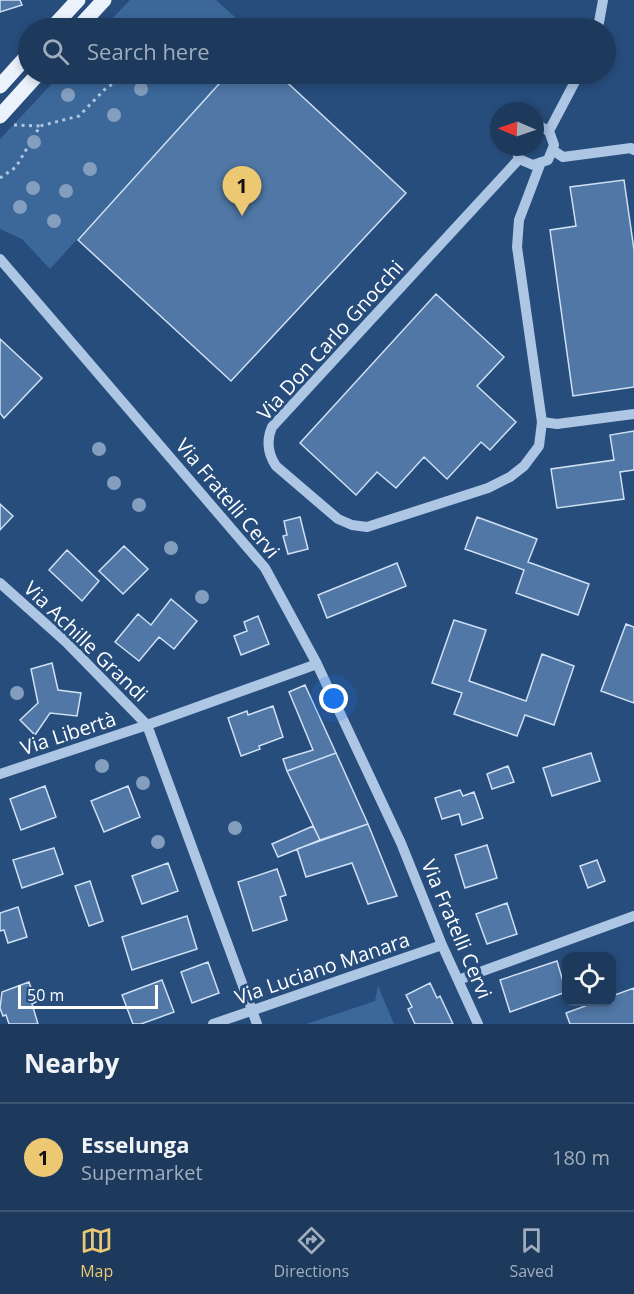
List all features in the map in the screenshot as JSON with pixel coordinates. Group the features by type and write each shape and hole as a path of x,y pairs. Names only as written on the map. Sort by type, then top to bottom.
{"main road":[{"path":"61,18 78,0"},
{"path":"87,18 104,0"},
{"path":"0,86 18,65"},
{"path":"5,120 31,84"}],"street":[{"path":"600,18 603,0"},
{"path":"549,131 574,84"},
{"path":"544,128 549,131 554,151 563,157 631,148 634,150"},
{"name":"Via Don Carlo Gnocchi","path":"519,159 272,427 268,437 270,457 276,466 338,519 351,525 367,527 501,483 524,466 539,446 542,422 517,247 519,220 541,162 548,160 554,151"},
{"path":"518,156 519,159 533,165 541,162"},
{"name":"Via Fratelli Cervi","path":"0,259 266,568 317,664 401,843 442,945 478,1024"},
{"path":"542,422 557,424 634,414"},
{"name":"Via Achille Grandi","path":"0,583 66,642 147,725"},
{"name":"Via Libertà","path":"0,774 147,725 317,664"},
{"path":"147,725 257,1024"},
{"path":"458,980 634,916"},
{"name":"Via Luciano Manara","path":"213,1024 442,945"}],"path":[{"path":"5,120 40,126 80,116 107,87 113,84"},
{"path":"0,178 16,167 40,126"}],"shaded area":[{"path":"130,0 216,0 236,18 113,18"},
{"path":"52,84 219,84 50,269 22,239 0,229 0,139"},
{"path":"378,986 394,1024 306,1024 375,1001"}],"building":[{"path":"0,0 20,0 22,5 0,12"},
{"path":"219,84 289,84 406,193 231,381 78,240"},
{"path":"624,180 634,250 634,387 573,396 550,230 576,226 570,187"},
{"path":"436,294 504,357 477,386 516,422 490,450 481,442 447,479 424,457 396,488 377,472 356,495 300,443"},
{"path":"0,339 42,378 4,418 0,413"},
{"path":"634,431 634,470 620,472 624,499 557,508 551,469 614,460 610,435"},
{"path":"0,504 13,516 0,530"},
{"path":"300,517 308,549 288,554 283,536 287,535 284,521"},
{"path":"477,517 537,539 528,562 589,584 578,615 516,593 524,570 465,549"},
{"path":"124,546 148,569 123,594 99,571"},
{"path":"67,550 99,581 82,601 49,570"},
{"path":"397,563 406,586 327,618 318,595"},
{"path":"171,599 197,621 174,649 159,637 139,661 115,642 138,614 151,625"},
{"path":"258,616 269,644 241,655 234,636 247,631 244,622"},
{"path":"454,620 486,630 469,681 526,701 542,654 574,666 554,725 525,715 517,736 454,714 462,693 432,683"},
{"path":"626,624 634,627 634,703 601,691"},
{"path":"52,663 58,690 81,693 77,716 50,713 35,735 20,720 38,703 31,669"},
{"path":"305,685 336,753 287,771 283,759 313,750 289,692"},
{"path":"273,706 283,737 241,756 228,718 247,711 248,715"},
{"path":"336,753 368,824 320,840 287,771"},
{"path":"591,753 600,781 552,796 543,768"},
{"path":"508,766 514,782 492,789 487,774"},
{"path":"45,786 56,817 21,830 10,799"},
{"path":"128,786 140,817 104,832 91,801"},
{"path":"460,790 463,796 474,792 483,818 462,825 459,814 442,819 435,798"},
{"path":"368,824 397,896 368,904 352,863 306,877 297,849"},
{"path":"313,826 320,840 278,857 272,844"},
{"path":"487,845 497,878 465,888 455,855"},
{"path":"54,848 63,874 22,888 13,860"},
{"path":"597,860 605,881 588,888 580,866"},
{"path":"168,863 178,891 142,904 132,876"},
{"path":"277,869 286,895 280,897 287,920 253,931 238,882"},
{"path":"90,881 103,921 89,926 75,886"},
{"path":"507,903 517,934 487,944 476,914"},
{"path":"18,907 27,937 8,943 4,930 0,931 0,913"},
{"path":"187,916 197,949 132,970 122,937"},
{"path":"557,961 562,978 562,993 510,1012 500,980"},
{"path":"208,962 219,993 192,1003 181,972"},
{"path":"162,980 174,1012 141,1024 133,1024 122,995"},
{"path":"29,982 36,1002 32,1004 38,1024 9,1024 0,1008 2,992"},
{"path":"430,983 437,998 440,996 453,1024 415,1024 408,1009 412,1007 406,995"},
{"path":"634,988 634,1024 570,1024 566,1013 585,1006 616,1006 616,995"}],"place":[{"name":"Esselunga","path":"242,216"}]}
